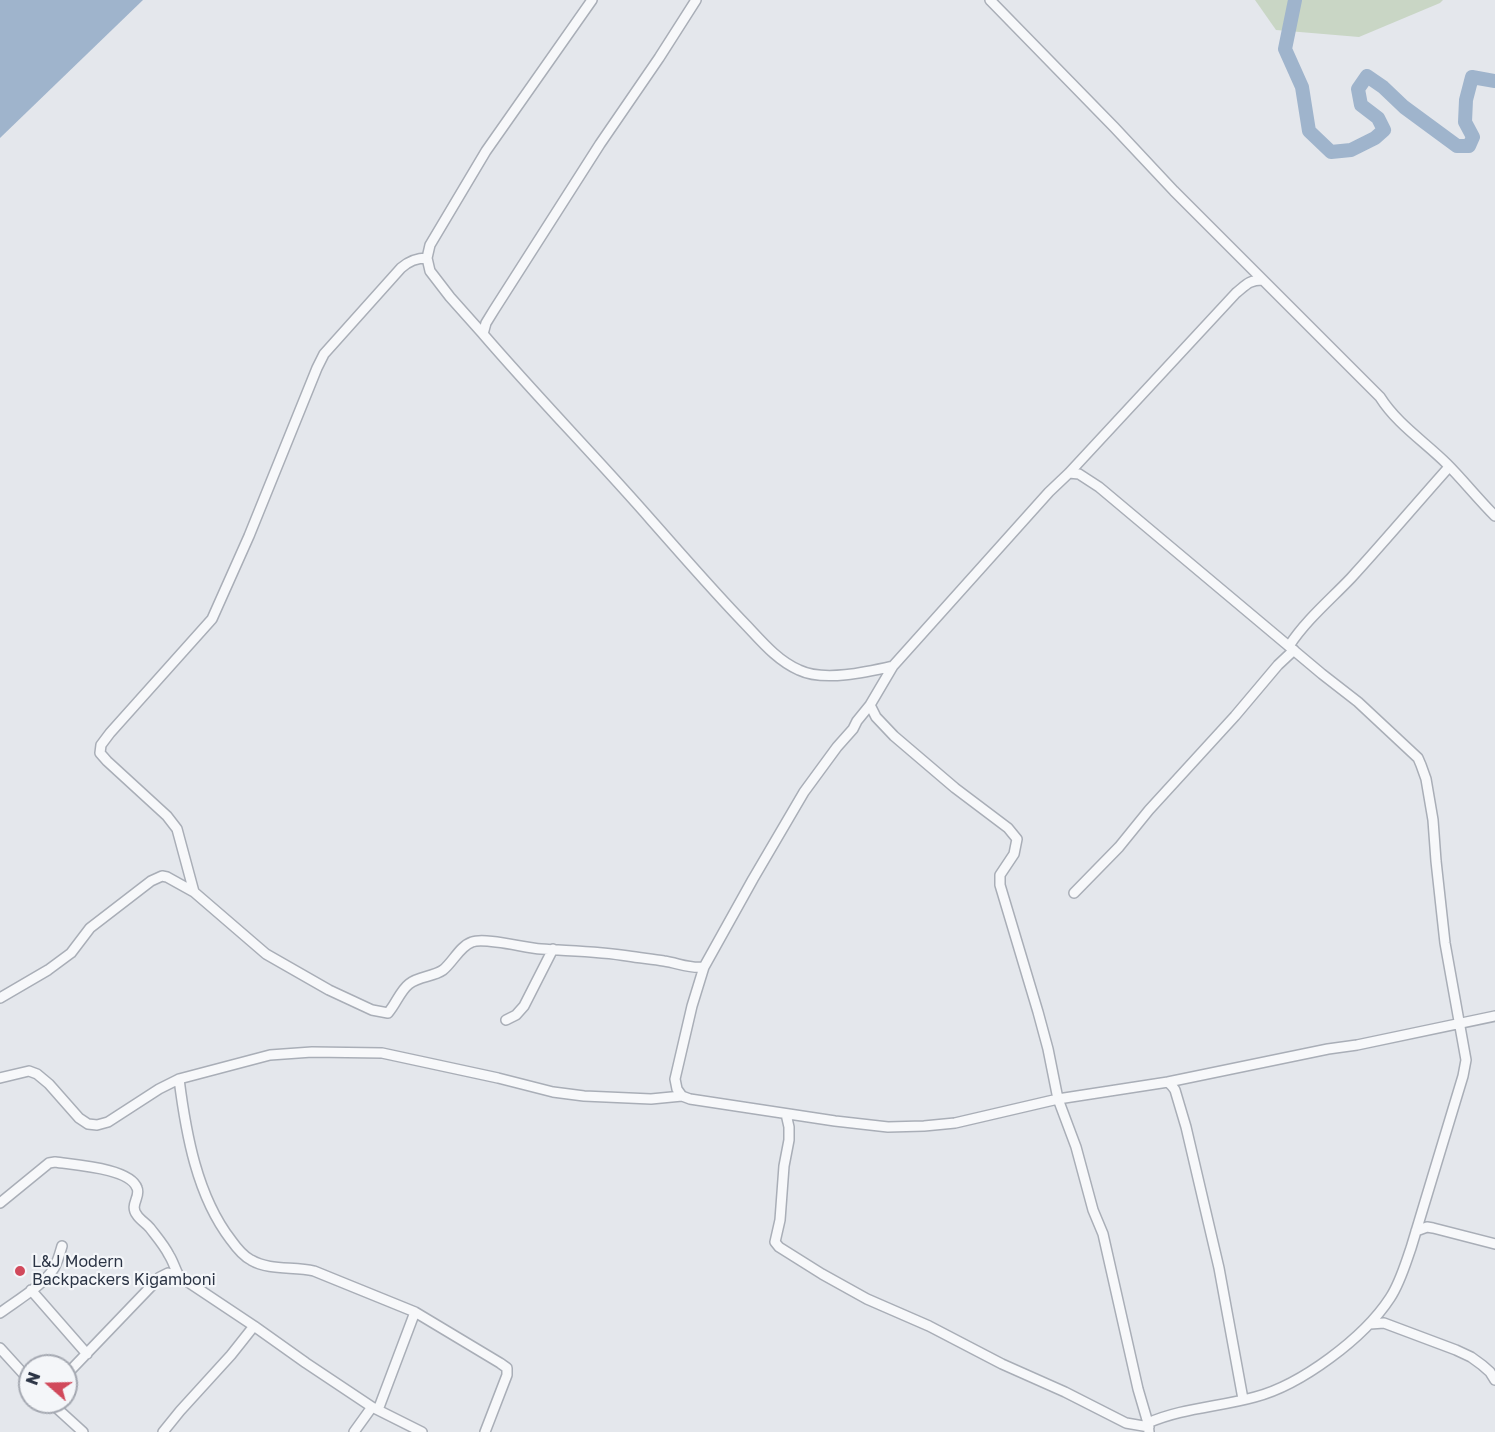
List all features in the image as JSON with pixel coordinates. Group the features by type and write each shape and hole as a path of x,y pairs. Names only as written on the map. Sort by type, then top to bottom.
{"street":[{"path":"592,0 486,151 430,246 427,258 430,271 450,297 736,615 783,661 800,671 836,676 893,666"},
{"path":"483,334 486,323 494,310 605,136 696,0"},
{"path":"990,0 1174,192 1276,292 1495,516"},
{"path":"194,892 177,829 167,816 107,761 100,753 101,745 212,619 253,526 316,368 324,354 401,268 408,262 427,258"},
{"path":"682,1096 677,1089 675,1079 692,1005 704,967 804,792 870,705 893,666 1048,492 1236,293 1253,280 1263,280"},
{"path":"1074,893 1119,847 1149,810 1235,716 1278,665 1308,621 1371,556 1449,467"},
{"path":"786,1114 789,1140 776,1242 779,1247 867,1299 929,1326 1002,1364 1126,1423 1148,1427 1179,1412 1268,1393 1302,1377 1370,1324 1391,1297 1402,1273 1466,1060 1458,1024 1444,931 1433,820 1426,779 1418,758 1358,702 1099,487 1079,474 1068,473"},
{"path":"870,705 876,717 894,736 954,788 1008,828 1017,839 1014,854 1000,875 1000,885 1040,1021 1058,1099 1076,1147 1093,1210 1103,1234 1148,1427"},
{"path":"0,998 48,970 71,953 90,928 151,881 162,876 194,892 266,954 329,990 380,1012 388,1013 410,983 443,970 466,946 482,940 539,949 665,961 695,968 704,967"},
{"path":"506,1020 516,1015 524,1006 553,949"},
{"path":"0,1078 28,1071 37,1074 79,1118 88,1124 97,1125 108,1122 159,1089 179,1079 270,1055 372,1052 553,1092 614,1098 661,1099 682,1096 786,1114 888,1127 924,1126 955,1123 1058,1099 1168,1082 1495,1016"},
{"path":"179,1079 185,1124 207,1198 219,1224 243,1253 251,1260 266,1265 314,1271 415,1312 507,1368 507,1375 485,1432"},
{"path":"1168,1082 1174,1090 1186,1127 1201,1189 1219,1268 1243,1399"},
{"path":"0,1203 49,1163 100,1168 126,1176 137,1186 134,1210 169,1255 178,1276"},
{"path":"1416,1231 1427,1227 1495,1244"},
{"path":"0,1313 46,1278 58,1261 62,1246"},
{"path":"78,1363 160,1276 168,1273 178,1276 375,1408 422,1432"},
{"path":"31,1290 87,1354"},
{"path":"354,1432 375,1408 415,1312"},
{"path":"1370,1324 1384,1323 1456,1350 1482,1365 1495,1380"},
{"path":"163,1432 254,1326"},
{"path":"0,1348 18,1368"},
{"path":"63,1414 83,1432"}],"green space":[{"path":"1255,0 1443,0 1359,37 1276,30"}],"water":[{"path":"0,0 143,0 0,138"}],"waterway":[{"path":"1295,0 1285,49 1302,87 1309,131 1331,152 1351,150 1375,138 1384,130 1378,118 1361,105 1358,89 1367,76 1457,146 1469,146 1473,137 1465,122 1466,100 1472,77 1495,81"}],"place":[{"name":"L&J Modern Backpackers Kigamboni","path":"20,1271"}]}
